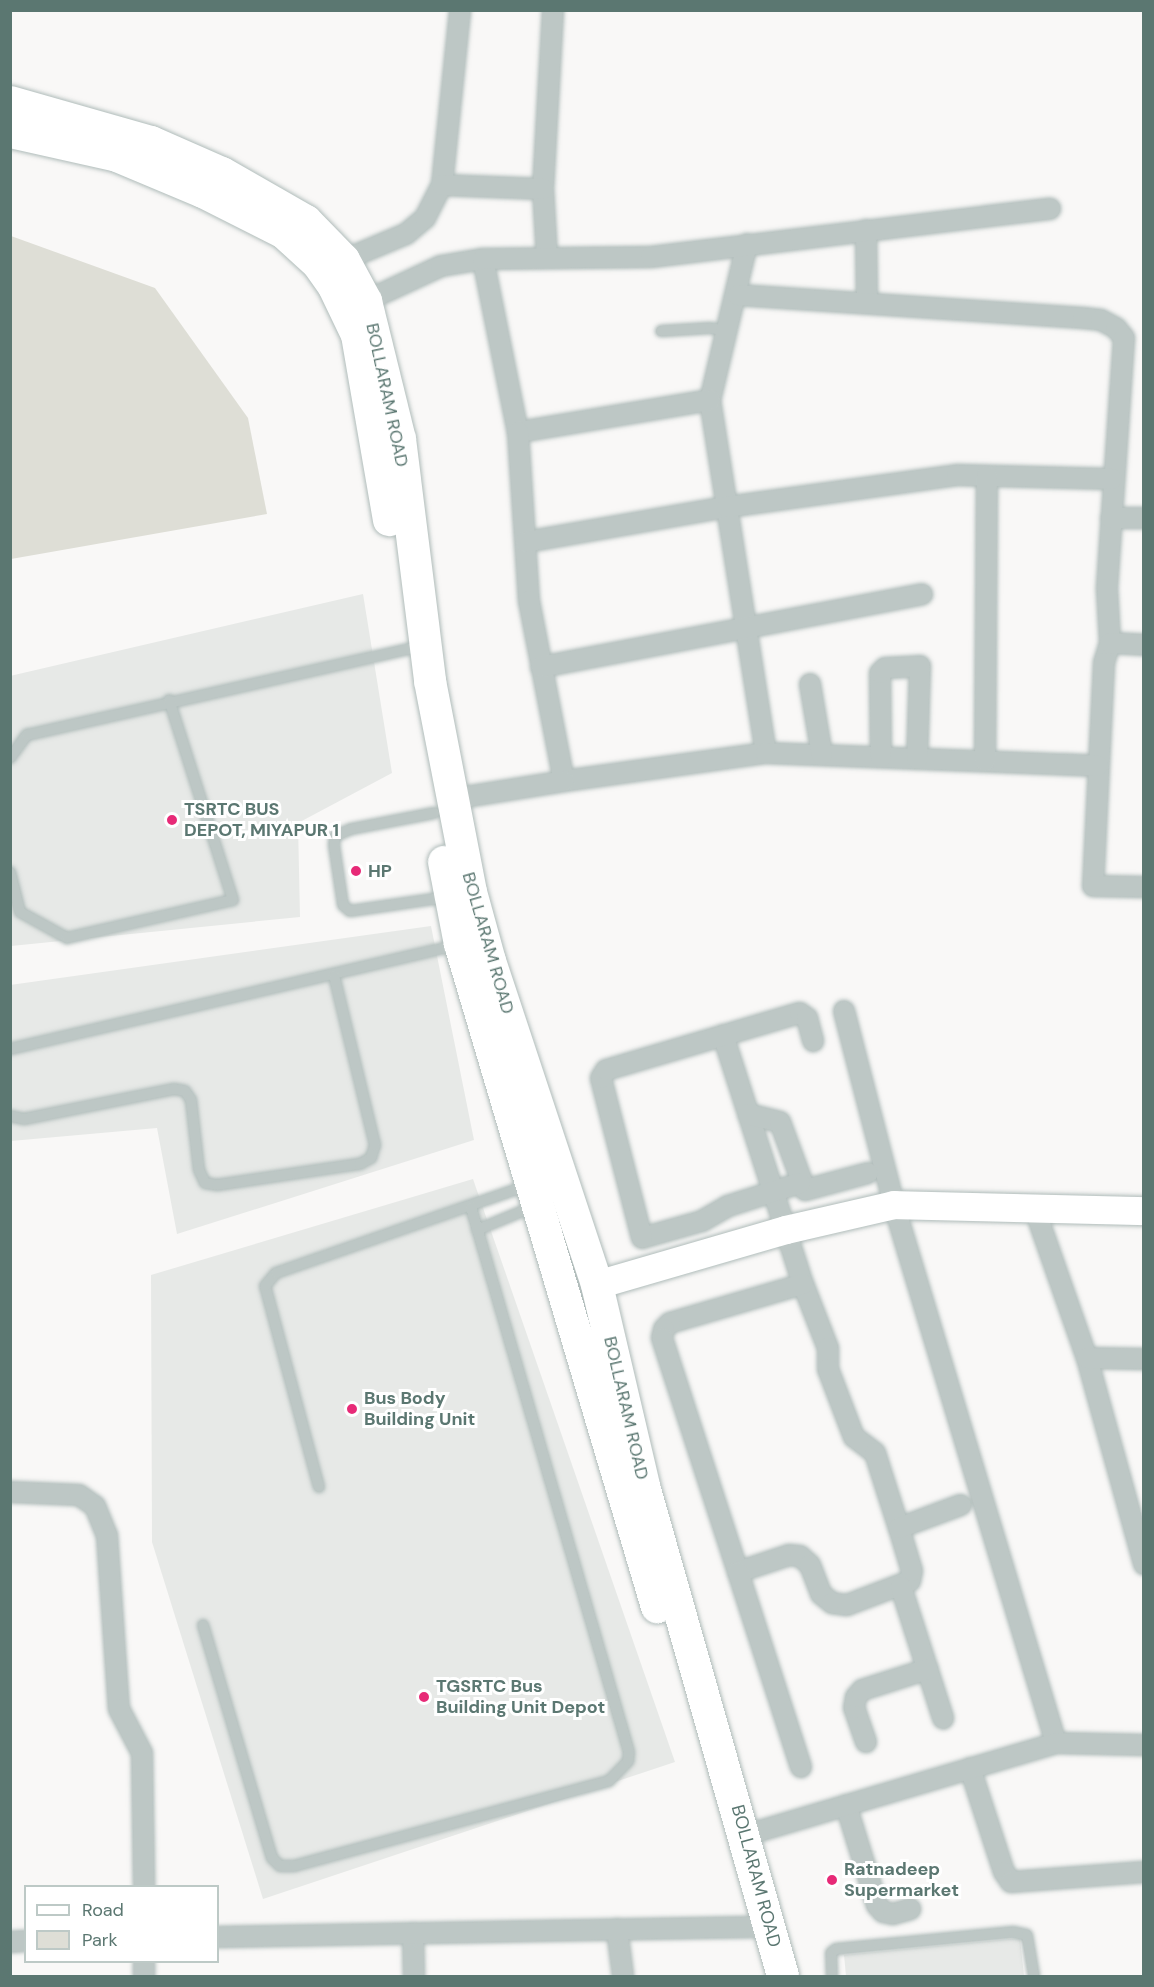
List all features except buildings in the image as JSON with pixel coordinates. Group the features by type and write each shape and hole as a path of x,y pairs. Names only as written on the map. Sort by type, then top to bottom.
{"main road":[{"name":"BOLLARAM ROAD","path":"10,102 151,142 222,173 306,221 344,260 366,301 400,439 415,647"},
{"name":"BOLLARAM ROAD","path":"10,132 117,156 203,192 284,233 318,264 334,287 357,335 443,806 450,897 460,944 753,1927 765,1977"},
{"name":"BOLLARAM ROAD","path":"443,806 490,961 597,1285 644,1486 688,1647 746,1835 783,1977"}],"street":[{"path":"344,260 406,234 425,218 442,185 460,10"},
{"path":"547,258 543,189 553,10"},
{"path":"442,185 543,189"},
{"path":"366,301 441,266 483,259 651,257 1050,209"},
{"path":"866,230 867,303"},
{"path":"747,244 738,295 710,400 766,753"},
{"path":"483,259 518,432 529,601 564,781"},
{"path":"738,295 1101,320 1116,328 1124,338 1112,479 1107,589 1110,642 1104,663 1093,886 1143,887"},
{"path":"518,432 710,400"},
{"path":"526,542 727,507 957,475 1112,479"},
{"path":"985,761 987,476"},
{"path":"1111,518 1143,518"},
{"path":"541,667 921,594"},
{"path":"1110,642 1143,645"},
{"path":"881,758 880,673 885,668 920,666 917,759"},
{"path":"810,684 822,755"},
{"path":"443,806 564,781 766,753 1098,766"},
{"path":"844,1011 894,1205 1056,1743"},
{"path":"800,1183 728,1206 702,1221 647,1238 639,1235 602,1072 800,1013 807,1018 813,1041"},
{"path":"723,1035 803,1284 828,1348 828,1369 851,1430 875,1453 912,1571 910,1581 901,1587 847,1605 832,1603 821,1594 810,1565 800,1556 789,1555 738,1572"},
{"path":"748,1114 780,1122 800,1183 810,1190 868,1173"},
{"path":"597,1285 786,1230 894,1205 1143,1211"},
{"path":"1034,1208 1087,1358 1143,1564"},
{"path":"801,1767 662,1338 664,1329 669,1323 803,1284"},
{"path":"1087,1358 1143,1359"},
{"path":"10,1492 79,1495 95,1506 107,1534 119,1709 142,1753 144,1885"},
{"path":"899,1528 961,1505"},
{"path":"901,1587 943,1718"},
{"path":"866,1742 854,1708 856,1696 862,1690 928,1669"},
{"path":"746,1835 1056,1743 1143,1745"},
{"path":"970,1768 1004,1872 1011,1882 1143,1872"},
{"path":"846,1805 877,1905 883,1912 893,1914 910,1909"},
{"path":"219,1937 753,1927"},
{"path":"617,1929 623,1977"},
{"path":"413,1933 414,1977"}],"lane":[{"path":"661,331 710,328 729,331"},
{"path":"10,758 27,735 169,700 415,647"},
{"path":"10,872 20,912 67,938 233,900 169,700"},
{"path":"443,806 351,829 335,836 343,905 350,911 367,911 450,897"},
{"path":"10,1049 334,976 460,944"},
{"path":"10,1116 24,1119 174,1089 185,1091 191,1100 199,1170 205,1183 217,1185 360,1164 371,1158 375,1145 334,976"},
{"path":"319,1487 265,1286 276,1273 471,1207 534,1195"},
{"path":"477,1230 534,1195"},
{"path":"203,1625 272,1858 280,1866 294,1866 609,1781 628,1761 629,1752 471,1207"},
{"path":"832,1977 831,1953 836,1949 1013,1932 1028,1935 1034,1977"}],"shaded area":[{"path":"363,594 392,773 298,823 300,917 11,946 10,676"},
{"path":"431,926 474,1140 177,1234 157,1128 11,1141 10,985"},
{"name":"Bus Body Building Unit","path":"473,1179 675,1762 263,1899 152,1542 151,1275"},
{"path":"1020,1938 1024,1976 846,1976 844,1955"}],"green space":[{"path":"11,236 155,288 248,418 267,514 11,559"}],"place":[{"name":"TSRTC BUS DEPOT, MIYAPUR 1","path":"172,820"},
{"name":"HP","path":"356,871"},
{"name":"Bus Body Building Unit","path":"352,1409"},
{"name":"TGSRTC Bus Building Unit Depot","path":"424,1697"},
{"name":"Ratnadeep Supermarket","path":"832,1880"}]}
